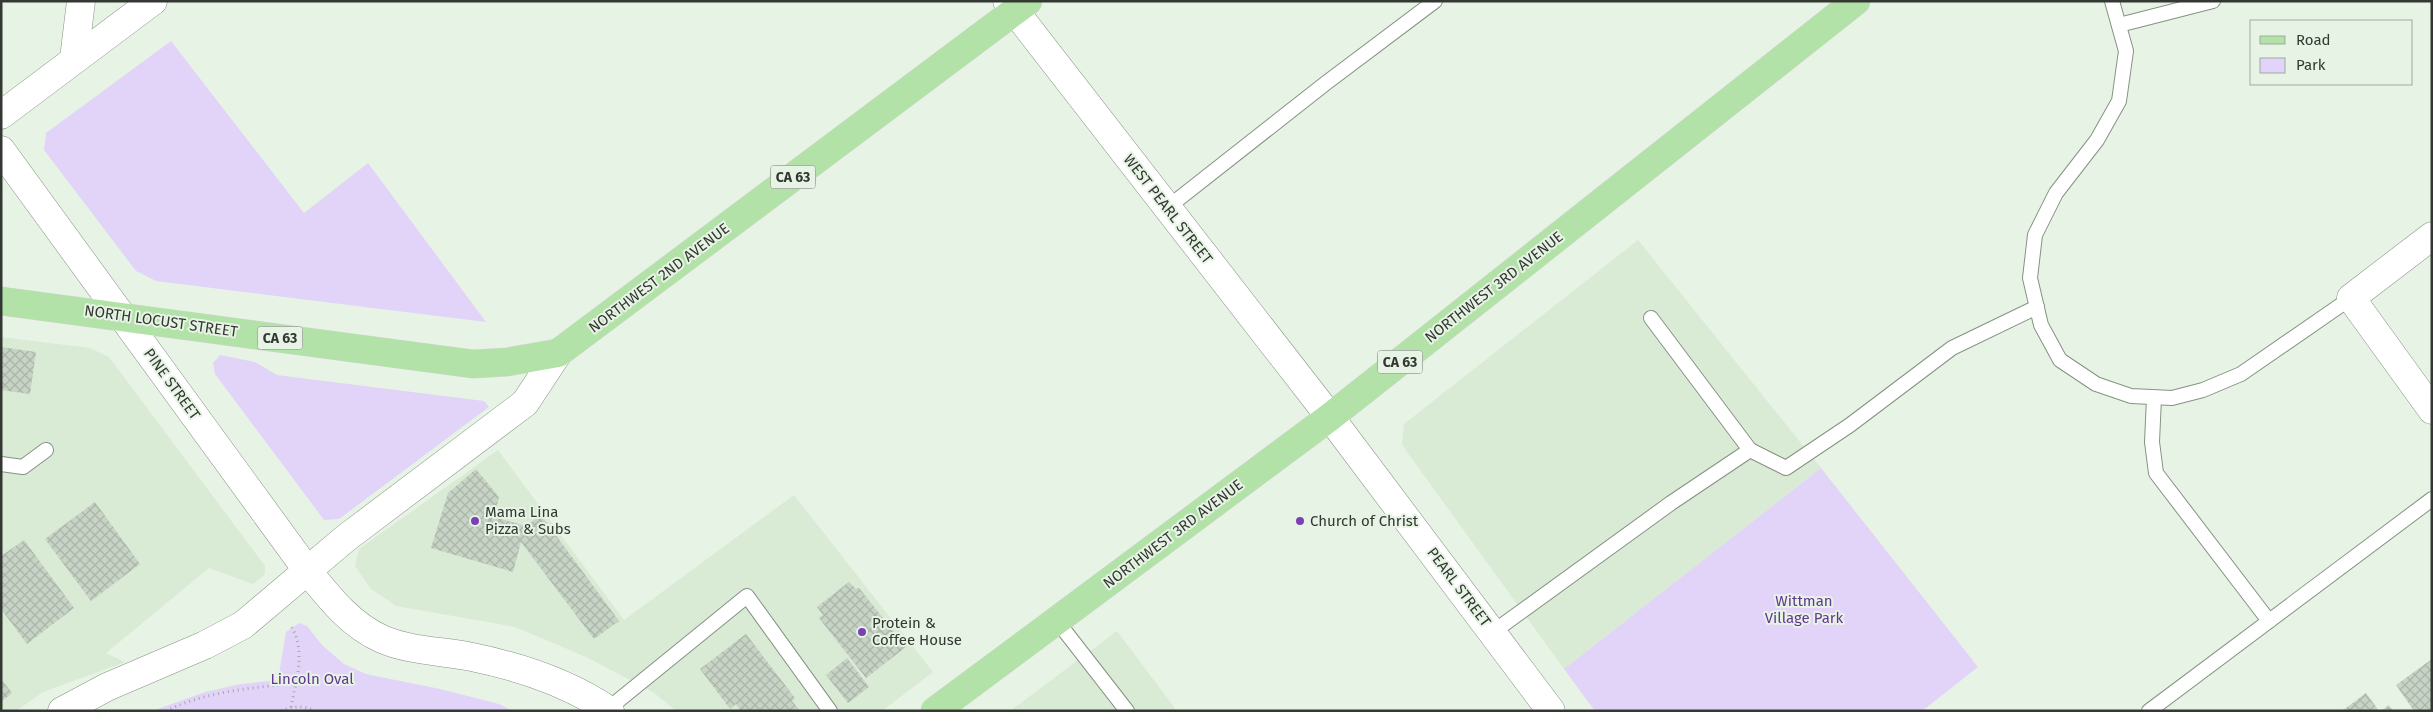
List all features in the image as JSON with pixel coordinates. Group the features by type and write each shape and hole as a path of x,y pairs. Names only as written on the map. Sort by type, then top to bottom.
{"main road":[{"name":"NORTHWEST 3RD AVENUE","path":"935,711 1330,417 1856,1"},
{"name":"NORTHWEST 2ND AVENUE","path":"558,353 1016,5"},
{"name":"NORTH LOCUST STREET","path":"1,301 473,364 507,362 558,353"}],"street":[{"path":"74,59 82,1"},
{"path":"1,115 152,1"},
{"name":"WEST PEARL STREET","path":"1016,5 1167,208 1330,417"},
{"name":"PINE STREET","path":"1,150 306,570"},
{"path":"2432,236 2351,298 2432,410"},
{"name":"NORTHWEST 2ND AVENUE","path":"306,570 525,403 558,353"},
{"name":"PEARL STREET","path":"1330,417 1551,711"},
{"path":"62,711 107,687 205,645 242,625 306,570 329,598 358,626 382,640 421,649 473,657 549,678 592,699 609,710"}],"lane":[{"path":"1167,208 1326,83 1436,1"},
{"path":"2112,1 2126,51 2119,101 2097,140 2056,193 2035,235 2030,278 2041,325 2060,360 2096,384 2131,396 2172,398 2203,390 2241,374 2351,298"},
{"path":"2119,25 2213,1"},
{"path":"1651,318 1750,450 1786,468 1850,425 1952,348 2037,307"},
{"path":"2154,398 2152,442 2156,474 2269,621"},
{"path":"1,464 23,467 46,450"},
{"path":"1493,632 1671,503 1750,450"},
{"path":"2149,711 2432,499"},
{"path":"609,710 747,596 830,711"},
{"path":"1056,620 1128,711"}],"path":[{"path":"271,601 296,632 300,663 291,707"},
{"path":"166,711 196,700 236,690 296,683"},
{"path":"282,711 291,707 301,707 314,711"}],"shaded area":[{"path":"1638,240 1821,468 1564,669 1402,445 1404,424"},
{"path":"1,337 90,348 109,357 265,566 265,574 253,584 209,568 106,653 125,662 43,692 16,711 1,711"},
{"path":"498,450 624,620 794,495 933,672 882,711 676,711 653,692 586,657 515,627 396,606 371,589 355,566 359,549"},
{"path":"1117,631 1177,711 1010,711"}],"green space":[{"path":"171,41 304,213 368,163 486,322 156,281 136,271 44,150 46,133"},
{"path":"220,355 255,362 277,375 484,401 489,407 339,519 324,520 215,374 213,363"},
{"name":"Wittman Village Park","path":"1821,468 1978,667 1922,711 1595,711 1564,669"},
{"name":"Lincoln Oval","path":"299,623 307,626 322,645 344,664 366,674 440,689 499,704 513,711 152,711 205,692 241,684 278,680 286,632"}],"building":[{"path":"1,347 36,352 30,394 1,390"},
{"path":"476,469 499,497 494,517 526,526 541,515 619,621 594,639 521,542 513,572 431,548 448,493"},
{"path":"95,502 140,564 91,601 45,539"},
{"path":"24,540 74,608 27,644 1,609 1,556"},
{"name":"Protein & Coffee House","path":"849,582 856,589 859,588 906,647 866,678 819,618 823,615 817,607"},
{"path":"746,634 795,698 792,701 800,711 741,711 736,704 730,709 700,669"},
{"path":"847,658 869,687 848,703 826,675"},
{"path":"2432,659 2432,711 2414,711 2396,685"},
{"path":"1,679 12,693 1,702"},
{"path":"2366,693 2379,711 2342,711"},
{"path":"2389,705 2393,711 2381,711"}],"place":[{"name":"Mama Lina Pizza & Subs","path":"475,521"},
{"name":"Church of Christ","path":"1300,521"},
{"name":"Protein & Coffee House","path":"862,632"}]}
